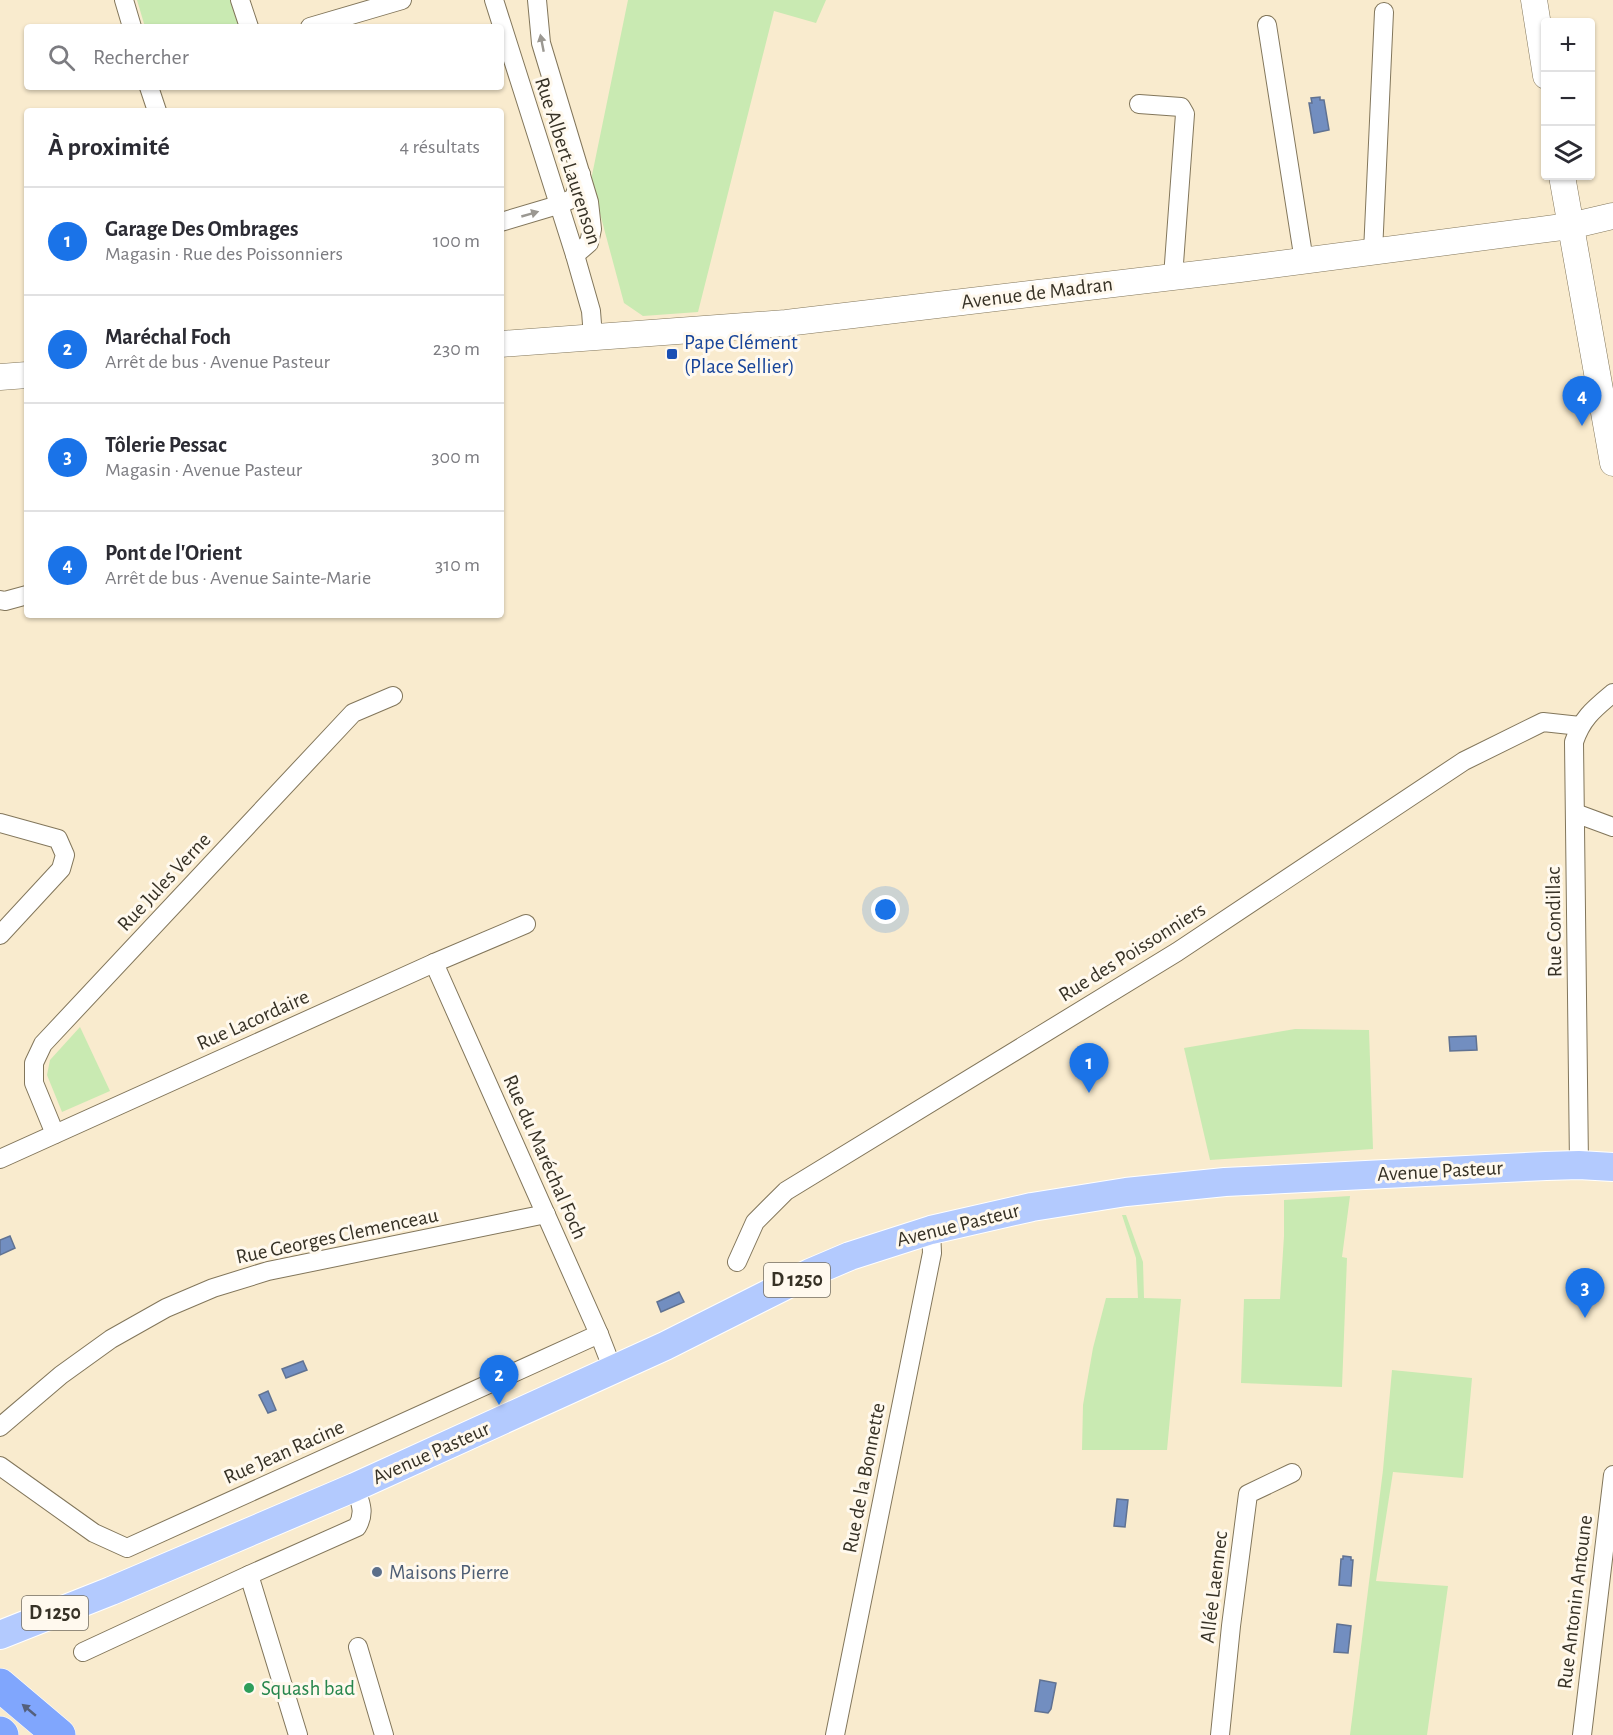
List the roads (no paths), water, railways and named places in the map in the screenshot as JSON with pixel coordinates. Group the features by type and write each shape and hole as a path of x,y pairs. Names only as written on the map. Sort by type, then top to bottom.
{"highway":[{"path":"0,1685 59,1735"}],"main road":[{"path":"1533,0 1544,72"},
{"path":"1563,180 1613,463"},
{"name":"Avenue de Madran","path":"504,344 786,323 1304,261 1570,226 1613,216"},
{"path":"0,376 24,375"},
{"name":"Avenue Pasteur","path":"0,1635 111,1591 355,1487 665,1346 810,1273 850,1256 931,1230 1032,1207 1169,1187 1225,1182 1579,1165 1613,1167"}],"street":[{"path":"124,0 131,24"},
{"path":"240,0 248,24"},
{"path":"320,24 402,0"},
{"name":"Rue Albert Laurenson","path":"494,0 501,24"},
{"path":"537,0 542,43 589,202 592,229 589,243 575,255"},
{"path":"1372,252 1384,12"},
{"path":"1267,25 1304,261"},
{"name":"Rue Albert Laurenson","path":"504,32 575,255 591,311 593,337"},
{"path":"150,90 156,108"},
{"path":"1139,104 1181,107 1185,114 1173,277"},
{"path":"504,221 574,198 581,174"},
{"path":"0,600 5,601 24,596"},
{"path":"1580,726 1592,710 1613,693"},
{"name":"Rue Jules Verne","path":"55,1134 34,1083 34,1063 43,1044 353,713 393,696"},
{"name":"Rue des Poissonniers","path":"737,1262 755,1222 786,1191 1177,952 1464,761 1543,722 1580,726"},
{"name":"Rue Condillac","path":"1579,1165 1574,742 1580,726"},
{"path":"1575,813 1613,827"},
{"path":"0,823 58,839 65,855 61,869 0,935"},
{"name":"Rue Lacordaire","path":"0,1159 434,963 526,924"},
{"name":"Rue du Maréchal Foch","path":"434,963 613,1370"},
{"name":"Rue Georges Clemenceau","path":"0,1427 61,1375 111,1339 166,1308 213,1288 268,1271 546,1214"},
{"name":"Rue de la Bonnette","path":"835,1735 932,1253 931,1230"},
{"name":"Rue Jean Racine","path":"0,1466 94,1533 127,1548 599,1334"},
{"name":"Allée Laennec","path":"1220,1735 1248,1494 1292,1473"},
{"name":"Rue Antonin Antoune","path":"1582,1735 1613,1475"},
{"name":"Avenue Pasteur","path":"83,1652 357,1527 362,1519 360,1501 355,1487"},
{"path":"249,1575 298,1735"},
{"path":"358,1647 384,1735"}],"water":[{"path":"1320,97 1320,100 1324,100 1329,130 1314,133 1309,103 1312,103 1311,98"},
{"path":"1476,1036 1477,1050 1450,1051 1449,1037"},
{"path":"10,1236 15,1248 0,1255 0,1240"},
{"path":"679,1292 684,1302 661,1312 657,1302"},
{"path":"303,1361 307,1370 286,1378 282,1369"},
{"path":"268,1391 276,1410 268,1413 259,1395"},
{"path":"1117,1499 1128,1500 1125,1527 1114,1526"},
{"path":"1343,1556 1351,1557 1353,1560 1351,1586 1339,1585"},
{"path":"1337,1624 1351,1626 1348,1653 1334,1652"},
{"path":"1040,1680 1056,1683 1051,1709 1048,1713 1035,1711"}],"place":[{"name":"Pape Clément (Place Sellier)","path":"672,354"},
{"name":"Pont de l'Orient","path":"1582,426"},
{"name":"Garage Des Ombrages","path":"1089,1093"},
{"name":"Tôlerie Pessac","path":"1585,1318"},
{"name":"Maréchal Foch","path":"499,1405"},
{"name":"Maisons Pierre","path":"377,1572"},
{"name":"Squash bad","path":"249,1688"}]}
